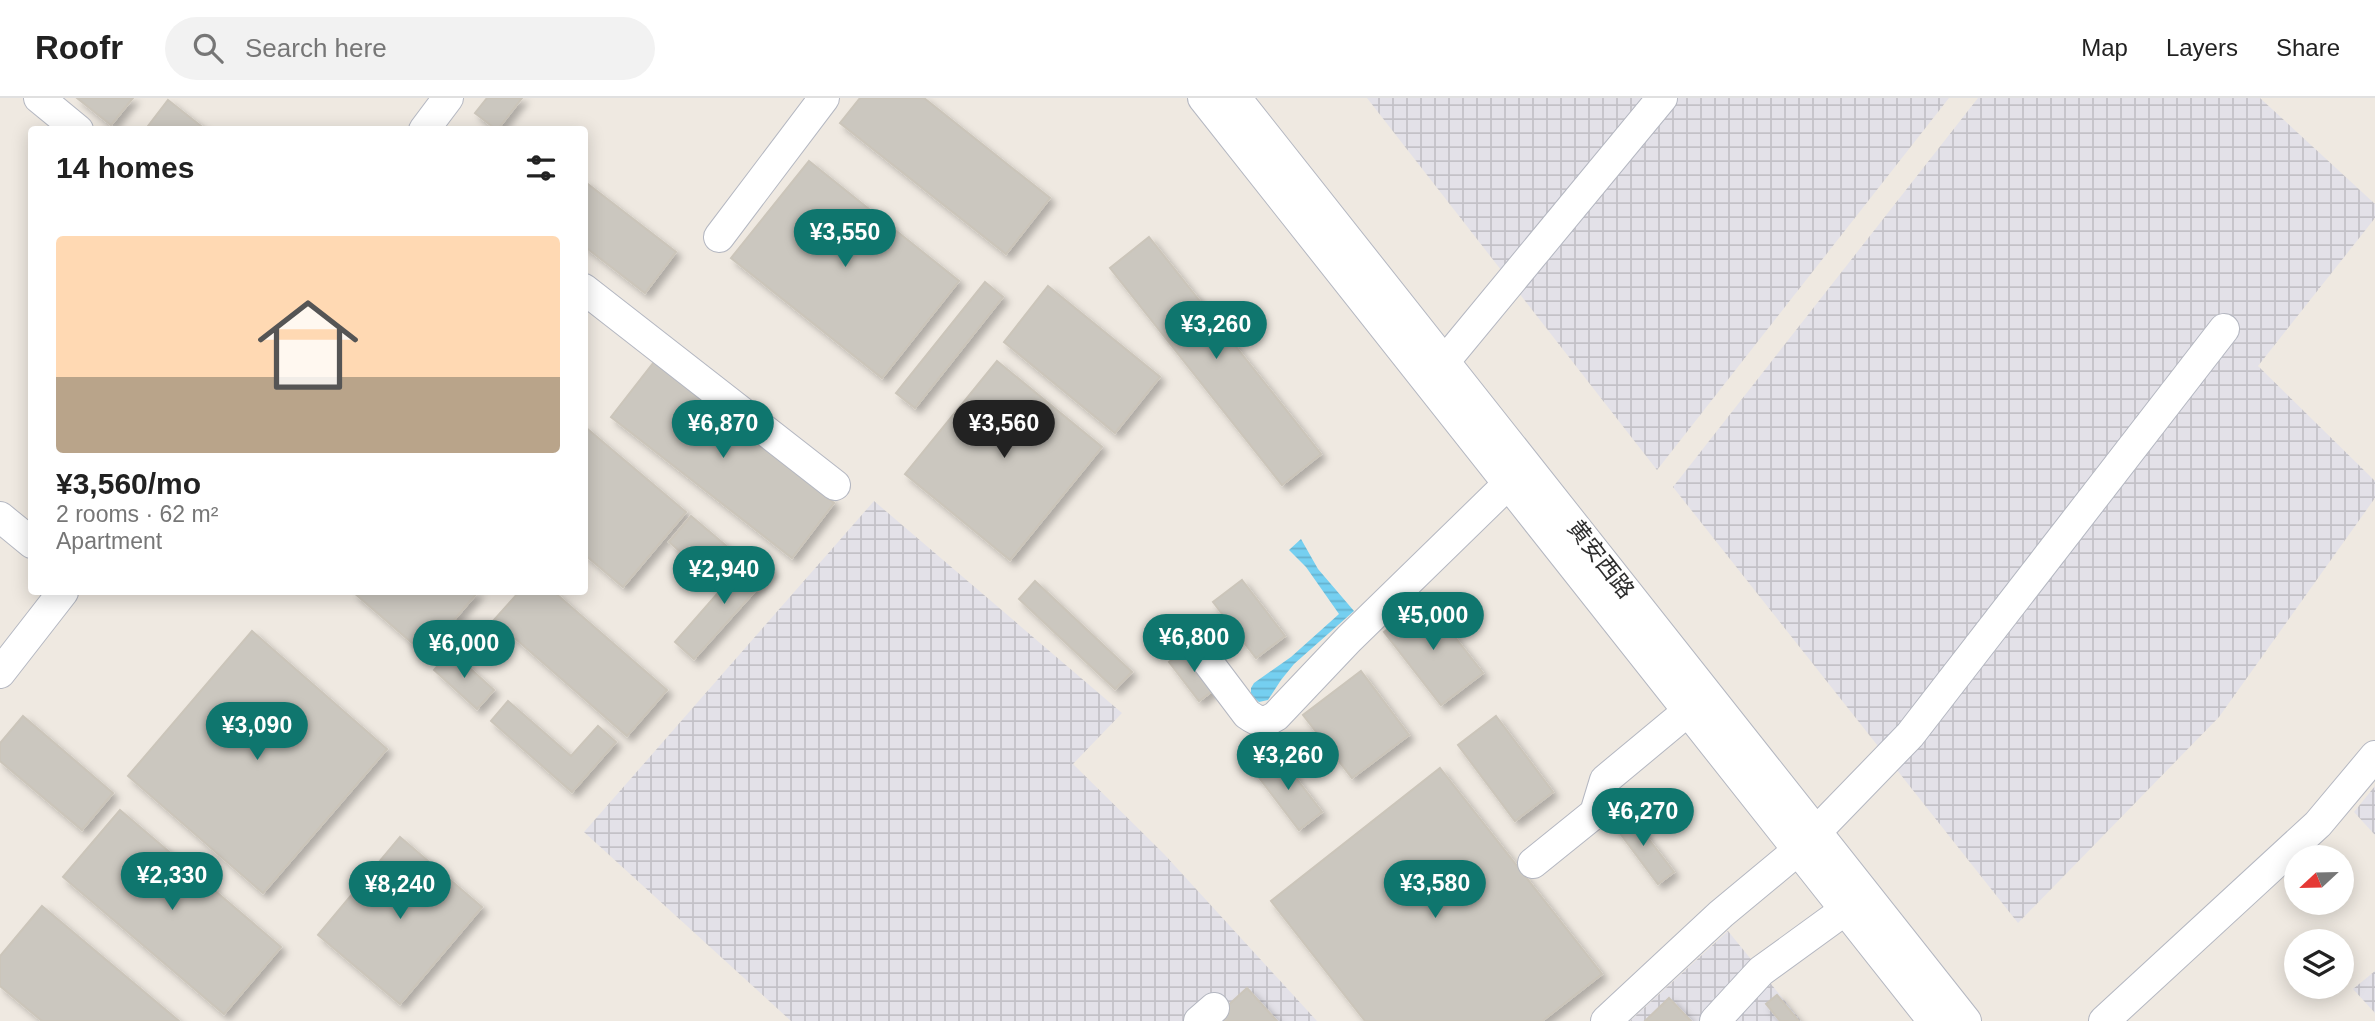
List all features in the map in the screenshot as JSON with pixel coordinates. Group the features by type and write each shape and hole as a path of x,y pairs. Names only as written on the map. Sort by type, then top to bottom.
{"street":[{"path":"39,98 73,126"},
{"path":"427,126 448,98"},
{"path":"719,237 824,98"},
{"name":"黄安西路","path":"1203,98 1688,711 1966,1021"},
{"name":"黄安西路","path":"1236,98 1445,361 1807,841 1845,910 1933,1021"},
{"path":"1445,361 1662,98"},
{"path":"588,292 835,485"},
{"path":"1606,1021 1721,914 1807,841 1910,735 2224,329"},
{"path":"1195,645 1247,715 1258,722 1267,722 1508,484"},
{"path":"0,517 28,540"},
{"path":"0,673 61,595"},
{"path":"1533,863 1595,813 1605,780 1688,711"},
{"path":"2104,1021 2318,824 2375,756"},
{"path":"1715,1021 1761,971 1845,910"}],"shaded area":[{"path":"1367,98 1949,98 1657,470"},
{"path":"1978,98 2260,98 2375,204 2375,218 2258,366 2375,481 2375,498 2219,717 2018,923 1673,487"},
{"path":"874,501 1122,713 1073,764 1164,854 1317,1021 791,1021 584,832"},
{"path":"2375,786 2375,835 2354,812"},
{"path":"1728,931 1801,1021 1630,1021"},
{"path":"2375,971 2375,1013 2354,990"}],"water":[{"path":"1301,539 1318,569 1354,611 1294,664 1268,700 1259,702 1251,695 1254,683 1291,657 1339,614 1306,567 1289,550"}],"building":[{"path":"77,98 133,98 111,125"},
{"path":"487,98 522,98 500,126 492,126 475,113"},
{"path":"860,98 924,98 1050,198 1006,254 840,123"},
{"path":"168,100 201,126 148,126"},
{"path":"809,161 959,281 882,378 731,258"},
{"path":"588,184 676,252 645,293 588,249"},
{"path":"1149,237 1321,454 1282,485 1110,268"},
{"path":"985,282 1003,297 915,408 896,393"},
{"path":"1048,286 1160,377 1115,433 1004,342"},
{"path":"997,361 1102,447 1010,560 905,474"},
{"path":"654,362 834,503 792,558 611,417"},
{"path":"588,429 686,512 623,587 588,557"},
{"path":"691,516 737,555 715,582 669,542"},
{"path":"753,553 773,571 694,659 675,642"},
{"path":"1242,580 1285,636 1256,658 1213,602"},
{"path":"1035,581 1132,672 1115,689 1019,599"},
{"path":"356,595 475,595 425,654"},
{"path":"516,595 557,595 667,690 627,736 494,620"},
{"path":"1426,600 1483,673 1441,705 1384,632"},
{"path":"252,631 387,749 263,893 128,776"},
{"path":"1189,646 1219,686 1199,701 1169,662"},
{"path":"451,651 494,690 477,709 434,670"},
{"path":"1361,671 1409,735 1352,778 1303,715"},
{"path":"508,701 571,756 598,726 616,742 572,792 491,721"},
{"path":"23,716 113,793 82,830 0,761 0,743"},
{"path":"1496,716 1553,792 1515,821 1458,745"},
{"path":"1277,753 1322,812 1299,830 1254,771"},
{"path":"1440,768 1602,974 1542,1021 1365,1021 1271,901"},
{"path":"120,810 281,947 224,1014 63,877"},
{"path":"1628,812 1674,872 1658,884 1613,824"},
{"path":"400,837 482,907 400,1004 318,935"},
{"path":"42,906 179,1021 42,1021 0,986 0,956"},
{"path":"1247,988 1277,1021 1211,1021"},
{"path":"1777,995 1799,1021 1780,1021 1766,1004"},
{"path":"1669,998 1691,1021 1645,1021"}]}
